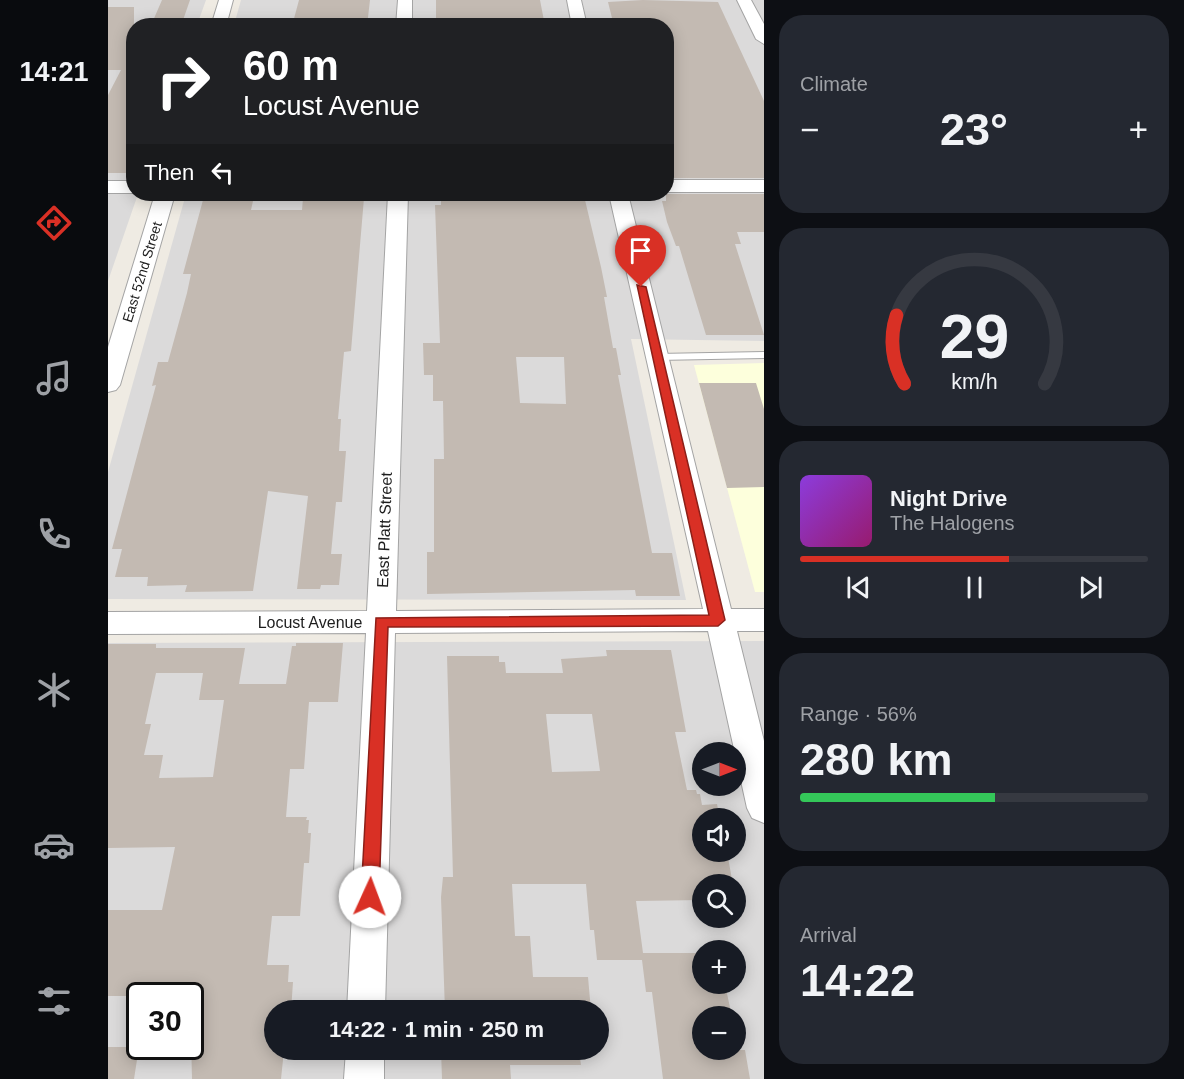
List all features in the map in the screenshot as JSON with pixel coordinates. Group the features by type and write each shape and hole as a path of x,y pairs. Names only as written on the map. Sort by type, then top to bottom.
{"street":[{"path":"220,18 226,0"},
{"path":"404,18 405,0"},
{"path":"574,0 578,18"},
{"path":"744,0 764,39"},
{"path":"674,186 764,186"},
{"path":"108,187 126,187"},
{"name":"East 52nd Street","path":"108,385 163,201"},
{"name":"East Platt Street","path":"366,1000 398,201"},
{"path":"621,201 764,808"},
{"name":"Locust Avenue","path":"108,623 764,620"},
{"path":"363,1079 364,1060"}],"lane":[{"path":"657,357 764,355"}],"shaded area":[{"path":"108,0 206,0 200,18 126,18 126,201 136,201 108,281"},
{"path":"241,0 764,0 764,341 631,339 686,600 108,599 108,472 184,201 674,201 674,18 236,18"},
{"path":"764,363 764,592 755,592 694,365"},
{"path":"764,641 764,1079 108,1079 108,643"}],"building":[{"path":"162,0 190,0 184,18 154,18"},
{"path":"299,0 370,0 368,18 294,18"},
{"path":"436,0 540,0 543,18 436,18"},
{"path":"643,0 718,2 764,101 764,178 674,178 674,18 612,18 608,2"},
{"path":"108,7 134,7 134,18 126,18 126,173 108,173 108,95 121,70 108,70"},
{"path":"674,194 764,194 764,232 737,232 741,244 735,244 764,335 706,335 679,246 676,246 662,201 674,201"},
{"path":"203,201 253,201 251,210 302,210 303,201 364,201 351,351 344,352 338,419 341,419 339,451 346,451 342,502 336,502 331,554 342,554 339,585 321,585 320,589 297,589 308,496 268,491 253,591 185,592 187,585 147,586 148,577 115,577 122,549 112,549 156,385 152,386 158,362 168,362 187,293 191,274 183,274"},
{"path":"441,201 585,201 607,297 604,297 613,348 616,348 621,375 618,375 652,553 672,553 680,596 636,596 635,590 427,594 427,552 434,552 434,459 444,459 443,401 433,401 433,375 424,375 423,343 440,343 435,205 441,205","holes":["516,357 564,357 566,404 520,403"]},
{"path":"699,383 756,383 764,409 764,487 727,488"},
{"path":"296,643 343,643 338,702 309,702 304,769 290,769 286,817 307,817 306,820 309,820 308,833 311,833 309,863 304,863 300,916 272,916 267,965 289,965 288,982 293,982 292,1000 264,1000 264,1060 283,1060 281,1079 192,1079 192,1060 204,1060 204,982 126,982 126,996 108,996 108,910 162,910 175,847 108,848 108,644 156,644 156,648 245,648 239,684 286,684 292,646 296,646","holes":["156,673 203,673 199,700 224,700 213,777 159,778 163,755 144,755 151,724 145,724"]},
{"path":"606,650 671,650 686,732 675,732 687,790 692,790 692,796 700,796 702,805 717,804 718,808 692,808 692,862 729,862 731,874 692,874 692,900 636,901 643,953 692,953 692,994 727,994 730,1006 692,1006 692,1060 746,1060 746,1056 750,1079 663,1079 652,992 646,992 642,960 597,960 594,930 590,930 586,884 512,884 515,936 530,936 533,977 588,977 590,1000 445,1000 441,897 443,877 453,877 447,656 499,656 499,662 505,662 506,673 563,673 561,659 607,656","holes":["546,714 592,714 600,771 552,772"]},
{"path":"108,1047 126,1047 126,1060 137,1060 134,1079 108,1079"},
{"path":"441,1060 580,1060 581,1065 510,1065 511,1079 442,1079"}],"route":[{"path":"370,897 381,622 718,620 641,287"}]}
